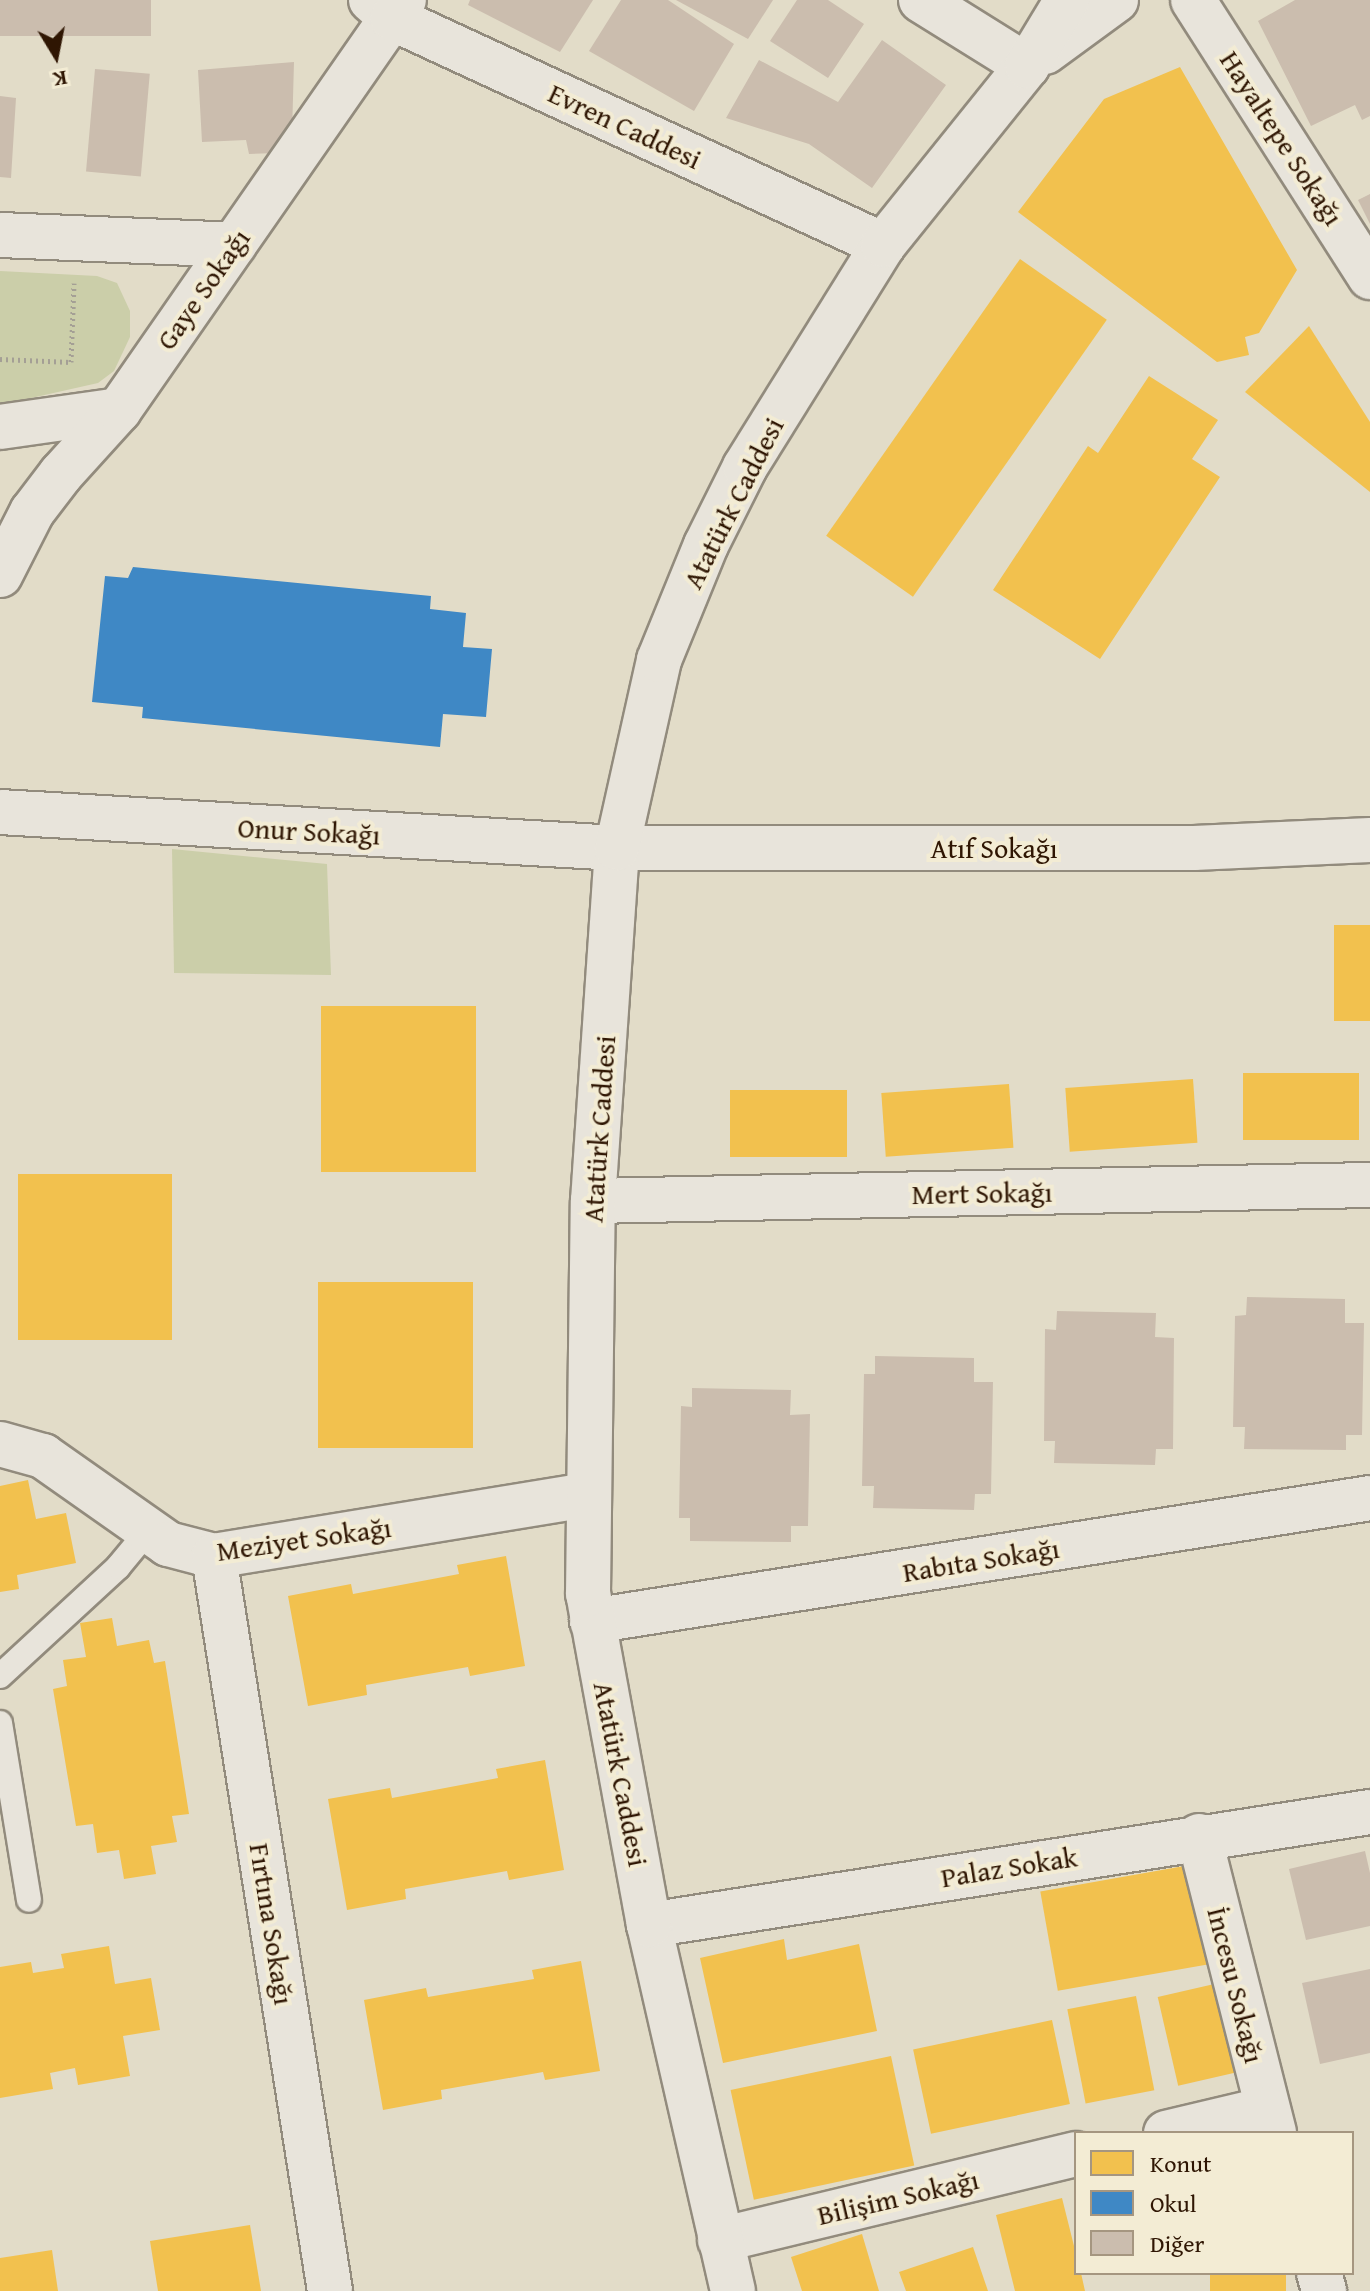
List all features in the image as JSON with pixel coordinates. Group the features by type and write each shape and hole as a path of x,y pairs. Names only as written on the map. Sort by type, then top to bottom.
{"street":[{"path":"921,0 1027,66"},
{"name":"Atatürk Caddesi","path":"733,2291 649,1925 592,1621 587,1568 593,1201 617,848 659,660 706,545 745,467 883,245 1027,66 1067,0"},
{"name":"Atatürk Caddesi","path":"1027,66 1116,0"},
{"name":"Hayaltepe Sokağı","path":"1193,0 1370,277"},
{"name":"Gaye Sokağı","path":"0,575 32,512 61,474 119,410 234,245 389,6"},
{"name":"Evren Caddesi","path":"389,6 883,245"},
{"path":"0,235 234,245"},
{"path":"0,427 119,410"},
{"name":"Onur Sokağı","path":"0,812 617,848"},
{"name":"Atıf Sokağı","path":"617,848 1194,848 1370,840"},
{"name":"Mert Sokağı","path":"593,1201 1370,1185"},
{"name":"Meziyet Sokağı","path":"0,1444 43,1456 168,1544 214,1556 588,1495"},
{"name":"Rabıta Sokağı","path":"592,1621 1370,1498"},
{"name":"Fırtına Sokağı","path":"214,1556 330,2291"},
{"name":"Palaz Sokak","path":"649,1925 1199,1836 1370,1812"},
{"name":"İncesu Sokağı","path":"1199,1836 1270,2121"},
{"path":"1183,2131 1270,2121"},
{"name":"Bilişim Sokağı","path":"720,2240 1074,2154"}],"lane":[{"path":"0,1676 118,1567 147,1532"},
{"path":"0,1723 29,1900"}],"path":[{"path":"0,359 71,362 75,283 60,282"}],"green space":[{"path":"0,271 97,276 117,283 130,311 130,337 114,371 98,383 0,405"},
{"path":"172,849 327,864 331,975 174,973"}],"building: Konut":[{"path":"1180,67 1297,270 1259,333 1245,337 1249,355 1217,362 1018,212 1104,99"},
{"path":"1020,259 1107,320 913,597 826,536"},
{"path":"1309,326 1370,422 1370,492 1245,392"},
{"path":"1149,376 1218,420 1192,459 1220,477 1100,659 993,590 1088,446 1098,453"},
{"path":"1334,925 1370,925 1370,1021 1334,1021"},
{"path":"321,1006 476,1006 476,1172 321,1172"},
{"path":"1243,1073 1359,1073 1359,1140 1243,1140"},
{"path":"1193,1079 1197,1143 1070,1152 1065,1088"},
{"path":"1009,1084 1013,1148 886,1157 881,1093"},
{"path":"730,1090 847,1090 847,1157 730,1157"},
{"path":"18,1174 172,1174 172,1340 18,1340"},
{"path":"318,1282 473,1282 473,1448 318,1448"},
{"path":"28,1480 36,1519 66,1513 76,1563 17,1575 19,1589 0,1592 0,1486"},
{"path":"506,1556 525,1666 470,1676 468,1667 366,1685 367,1695 308,1706 288,1596 351,1584 353,1594 459,1574 457,1565"},
{"path":"112,1618 117,1646 149,1640 154,1663 165,1661 189,1814 172,1816 177,1842 151,1846 156,1874 124,1879 119,1850 97,1853 93,1824 76,1826 53,1689 67,1686 63,1660 86,1657 80,1623"},
{"path":"545,1760 564,1870 509,1880 507,1871 405,1889 406,1899 347,1910 328,1799 390,1788 392,1798 498,1778 496,1769"},
{"path":"1190,1865 1208,1964 1058,1991 1040,1891"},
{"path":"784,1939 787,1960 859,1944 877,2031 723,2063 700,1958"},
{"path":"109,1946 115,1984 151,1978 160,2030 123,2036 130,2076 78,2085 75,2068 50,2073 53,2089 0,2098 0,1967 31,1962 33,1973 64,1968 61,1954"},
{"path":"581,1961 600,2071 545,2080 543,2072 441,2090 442,2099 383,2110 364,2000 426,1988 428,1997 534,1979 532,1970"},
{"path":"1223,1982 1243,2071 1178,2086 1158,1997"},
{"path":"1136,1996 1154,2090 1086,2104 1067,2009"},
{"path":"1052,2020 1070,2104 931,2134 913,2050"},
{"path":"891,2056 914,2166 754,2200 731,2090"},
{"path":"1062,2198 1074,2246 1074,2275 1081,2275 1085,2291 1015,2291 996,2215"},
{"path":"250,2225 261,2291 158,2291 150,2241"},
{"path":"862,2234 879,2291 802,2291 791,2257"},
{"path":"973,2247 988,2291 906,2291 899,2272"},
{"path":"52,2250 58,2291 0,2291 0,2258"},
{"path":"1210,2275 1286,2275 1286,2291 1210,2291"}],"building: Okul":[{"path":"133,567 431,596 430,609 466,613 463,647 492,649 486,717 443,714 440,747 142,718 143,707 92,702 105,576 128,578"}],"building: Diğer":[{"path":"0,0 151,0 151,36 0,36"},
{"path":"470,0 593,0 560,52 468,5"},
{"path":"621,0 668,0 734,44 694,111 589,51"},
{"path":"676,0 773,0 748,39"},
{"path":"797,0 828,0 864,24 828,78 770,41"},
{"path":"1295,0 1370,0 1370,116 1362,120 1355,105 1311,126 1258,21"},
{"path":"882,40 946,85 872,188 809,144 726,118 759,60 838,102"},
{"path":"294,62 292,134 279,139 277,153 249,154 246,140 202,142 198,70"},
{"path":"95,69 150,74 141,176 86,172"},
{"path":"0,96 16,98 11,178 0,177"},
{"path":"1370,194 1370,224 1358,200"},
{"path":"1247,1297 1345,1299 1345,1323 1364,1323 1362,1435 1346,1435 1346,1450 1244,1449 1245,1427 1233,1427 1235,1316 1246,1315"},
{"path":"1057,1311 1156,1313 1155,1337 1174,1338 1173,1449 1156,1449 1155,1465 1054,1463 1055,1441 1044,1441 1045,1329 1056,1330"},
{"path":"875,1356 974,1358 974,1382 993,1382 991,1494 975,1494 974,1510 873,1508 874,1486 862,1486 864,1374 875,1374"},
{"path":"692,1388 791,1390 790,1415 810,1414 808,1526 791,1526 791,1542 690,1541 690,1518 679,1518 681,1406 692,1407"},
{"path":"1365,1851 1370,1873 1370,1926 1306,1940 1289,1869"},
{"path":"1370,1969 1370,2053 1320,2064 1302,1983"}]}
